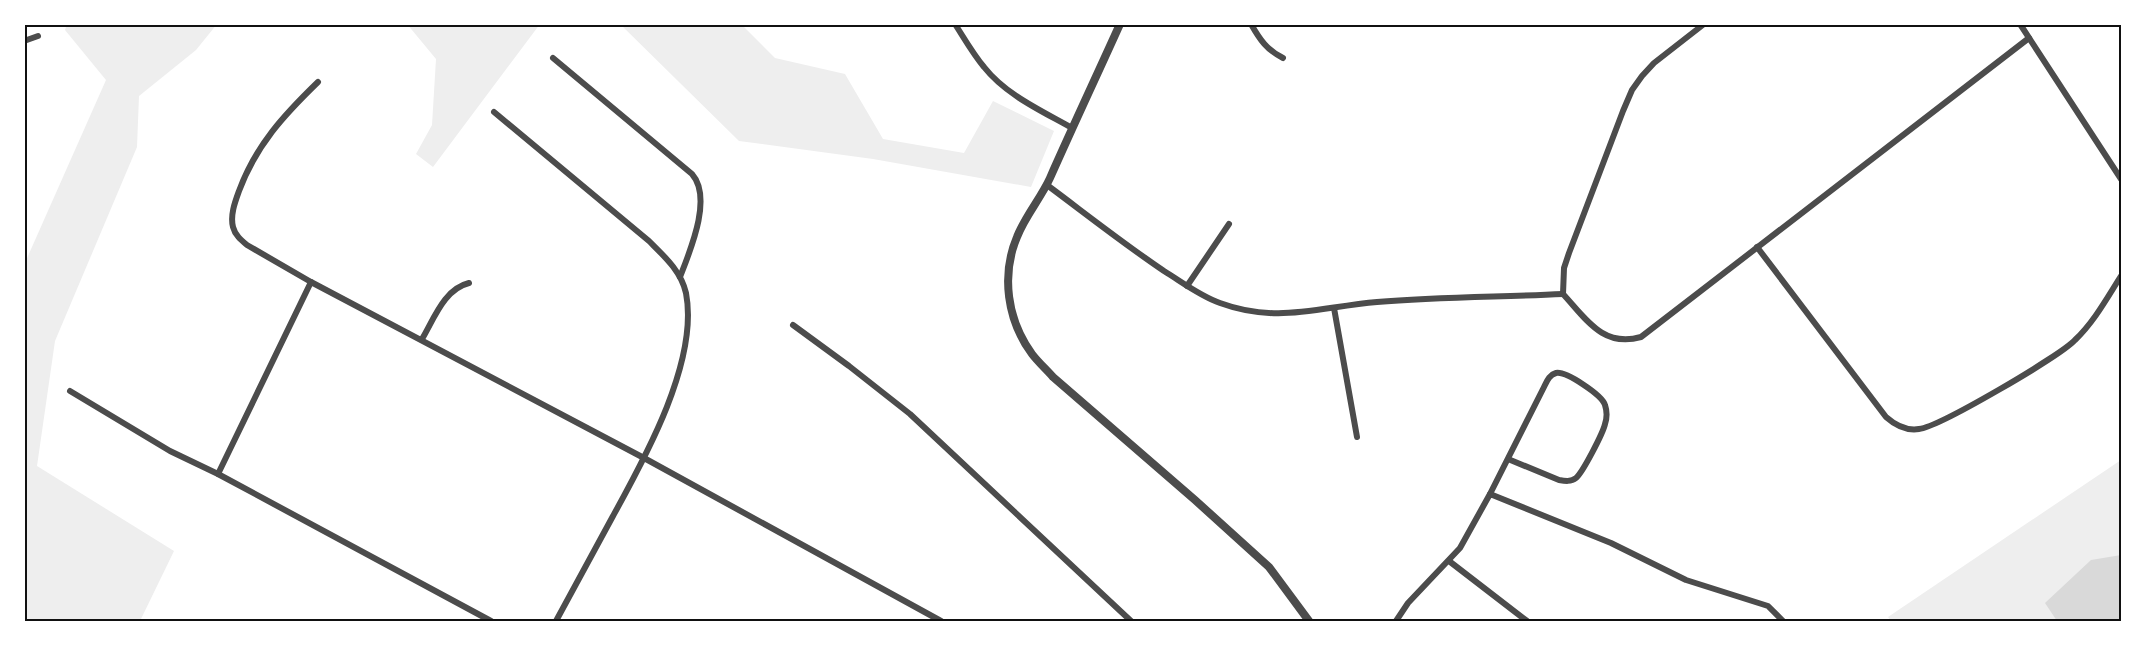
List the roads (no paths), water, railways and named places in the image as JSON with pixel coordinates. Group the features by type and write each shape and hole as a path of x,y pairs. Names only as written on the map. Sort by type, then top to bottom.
{"street":[{"path":"955,24 984,68 1000,84 1019,98 1072,128"},
{"path":"1120,24 1047,185 1017,236 1008,276 1011,308 1022,340 1033,356 1053,377 1269,567 1309,621"},
{"path":"1251,24 1264,46 1283,58"},
{"path":"1704,24 1654,63 1632,90 1564,268 1563,294 1605,336 1628,341 1641,337 2029,38"},
{"path":"2020,24 2121,179"},
{"path":"24,41 38,36"},
{"path":"553,58 698,181 701,198 696,230 680,277"},
{"path":"318,82 281,120 258,149 235,201 232,217 233,229 238,238 311,282 644,458 940,621"},
{"path":"494,112 649,241 670,262 680,277 685,291 687,326 680,364 666,408 644,458 556,621"},
{"path":"1047,185 1134,251 1187,286 1216,302 1256,312 1291,314 1384,301 1563,294"},
{"path":"1187,286 1229,224"},
{"path":"1757,247 1886,417 1893,424 1911,429 1927,428 1938,423 1999,389 2074,342 2121,276"},
{"path":"218,474 311,282"},
{"path":"422,339 445,300 460,285 469,283"},
{"path":"1334,309 1357,437"},
{"path":"793,325 910,414 1131,621"},
{"path":"1396,621 1408,603 1460,549 1548,378 1553,374 1565,374 1602,399 1606,414 1605,424 1584,467 1575,479 1567,482 1559,480 1508,459"},
{"path":"70,391 170,451 218,474 491,621"},
{"path":"1490,494 1611,543 1686,580 1767,606 1783,621"},
{"path":"1449,561 1527,621"}]}
